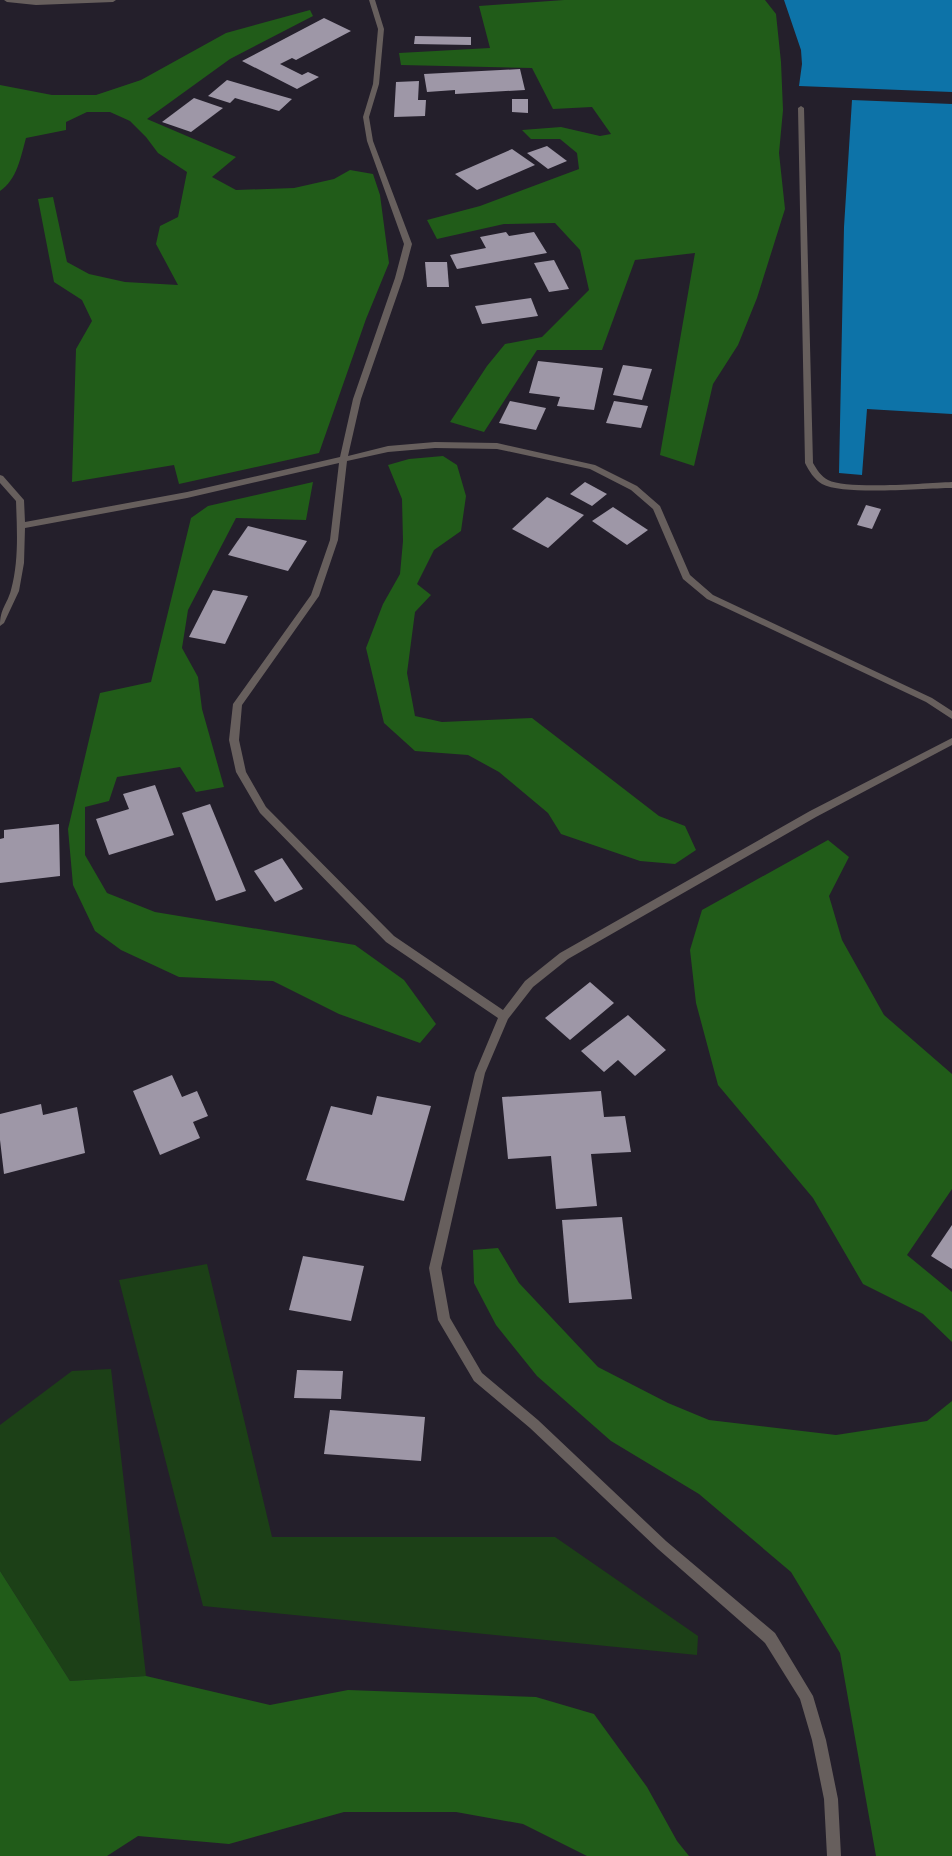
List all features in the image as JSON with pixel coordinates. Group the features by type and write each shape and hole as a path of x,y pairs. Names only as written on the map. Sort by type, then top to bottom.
{"street":[{"path":"7,0 36,3 113,0"},
{"path":"372,0 380,28 376,84 366,117 370,140 408,244 399,278 357,399 343,460 334,540 315,596 238,704 234,740 241,772 263,810 390,939 504,1016"},
{"path":"800,108 809,463 816,476 829,485 868,487 952,485"},
{"path":"21,526 187,495 388,449 435,445 497,446 592,467 634,488 657,508 686,577 710,596 929,700 952,716"},
{"path":"0,478 20,500 21,526 20,563 15,591 0,623"},
{"path":"834,1856 831,1799 819,1740 806,1696 770,1638 662,1545 534,1424 478,1377 444,1320 436,1268 480,1073 504,1016 529,984 564,956 813,814 952,741"}],"green space":[{"path":"564,0 765,0 776,14 783,110 779,153 785,209 757,298 738,345 713,384 694,466 660,455 695,253 635,260 602,350 537,350 484,432 450,422 487,366 505,344 542,337 589,290 580,250 555,223 504,224 437,239 427,220 480,206 579,169 577,153 560,139 531,139 522,130 561,127 600,136 611,134 592,107 553,109 532,68 401,65 399,53 490,48 479,6"},
{"path":"310,10 313,16 230,59 147,119 236,157 212,177 236,190 294,188 334,179 350,170 373,174 380,195 389,263 366,319 319,453 179,484 174,465 72,482 76,349 92,321 82,300 54,282 38,199 53,197 67,262 89,274 125,282 178,285 156,244 160,226 178,217 187,172 158,153 146,137 130,121 110,112 87,112 66,122 66,130 26,138 20,160 11,181 0,191 0,85 52,95 96,95 141,80 226,33"},
{"path":"443,456 457,465 466,496 461,531 434,550 417,584 431,595 415,612 407,673 415,716 442,722 532,718 659,816 685,826 696,850 675,864 640,861 561,834 548,813 499,772 468,755 415,751 384,723 366,648 383,604 400,574 403,541 402,499 388,465 409,459"},
{"path":"313,482 306,520 236,518 188,610 182,648 198,677 202,709 224,787 196,792 180,767 117,777 109,801 85,807 85,855 107,893 155,912 355,945 404,980 436,1024 420,1043 339,1014 273,981 179,977 121,950 95,931 73,885 68,829 100,693 151,682 191,518 208,506"},
{"path":"828,840 849,857 829,896 842,940 884,1015 952,1074 952,1189 907,1255 952,1292 952,1342 923,1314 863,1284 813,1198 718,1085 696,1003 690,950 702,910"},
{"path":"498,1248 519,1283 598,1367 668,1403 709,1420 836,1435 927,1421 952,1401 952,1856 876,1856 840,1653 791,1572 699,1494 611,1441 537,1376 496,1325 474,1283 473,1250"},
{"path":"207,1264 272,1537 555,1537 698,1636 697,1655 203,1606 119,1280"},
{"path":"111,1369 146,1676 70,1681 0,1571 0,1425 72,1371"},
{"path":"0,1571 70,1681 146,1676 270,1705 348,1690 536,1697 594,1714 647,1787 677,1841 689,1856 587,1856 523,1824 456,1812 344,1812 229,1844 138,1836 107,1856 0,1856"}],"water":[{"path":"784,0 952,0 952,92 799,86 802,64 801,50"},
{"path":"852,100 952,104 952,414 867,409 862,475 839,473 844,227"}],"building":[{"path":"324,18 351,31 296,60 292,58 280,64 302,75 308,72 319,77 297,89 242,61"},
{"path":"415,36 471,37 471,45 414,44"},
{"path":"520,69 525,90 455,94 455,90 427,92 424,74"},
{"path":"227,80 292,99 279,111 235,98 230,103 208,96"},
{"path":"419,81 418,100 426,100 425,116 394,117 396,82"},
{"path":"194,98 223,108 191,132 162,122"},
{"path":"512,99 528,99 528,113 512,112"},
{"path":"547,146 567,161 548,169 527,153"},
{"path":"512,149 535,165 477,190 455,174"},
{"path":"506,232 509,236 534,232 547,253 457,269 450,255 486,248 480,237"},
{"path":"554,260 569,289 549,292 534,263"},
{"path":"425,262 447,262 449,287 427,287"},
{"path":"531,298 538,316 482,324 475,306"},
{"path":"538,361 603,368 594,410 557,406 560,397 529,393"},
{"path":"623,365 652,369 642,400 613,395"},
{"path":"510,401 546,408 536,430 499,423"},
{"path":"614,401 648,406 641,428 606,423"},
{"path":"585,482 607,494 592,506 570,494"},
{"path":"547,497 584,515 548,548 512,529"},
{"path":"866,505 881,509 872,529 857,525"},
{"path":"613,507 648,530 627,545 592,521"},
{"path":"248,526 307,541 288,571 228,555"},
{"path":"213,590 248,596 225,644 189,637"},
{"path":"155,785 174,835 109,855 96,819 129,809 123,794"},
{"path":"210,804 246,891 216,901 182,813"},
{"path":"59,824 60,876 0,883 0,839 4,838 4,830"},
{"path":"282,858 303,889 275,902 254,871"},
{"path":"590,982 614,1003 570,1040 545,1018"},
{"path":"628,1015 666,1050 635,1076 618,1060 604,1072 581,1051"},
{"path":"172,1075 182,1097 197,1091 208,1116 193,1122 200,1138 160,1155 133,1091"},
{"path":"601,1091 604,1117 625,1116 631,1152 591,1154 597,1206 556,1209 551,1156 508,1159 502,1097"},
{"path":"377,1096 431,1106 404,1201 306,1180 331,1106 372,1115"},
{"path":"41,1104 43,1115 77,1107 85,1153 4,1174 0,1140 0,1114"},
{"path":"622,1217 632,1299 569,1303 562,1220"},
{"path":"952,1225 952,1269 931,1256"},
{"path":"303,1256 364,1266 351,1321 289,1310"},
{"path":"297,1370 343,1371 341,1399 294,1398"},
{"path":"330,1410 425,1417 421,1461 324,1454"}]}
